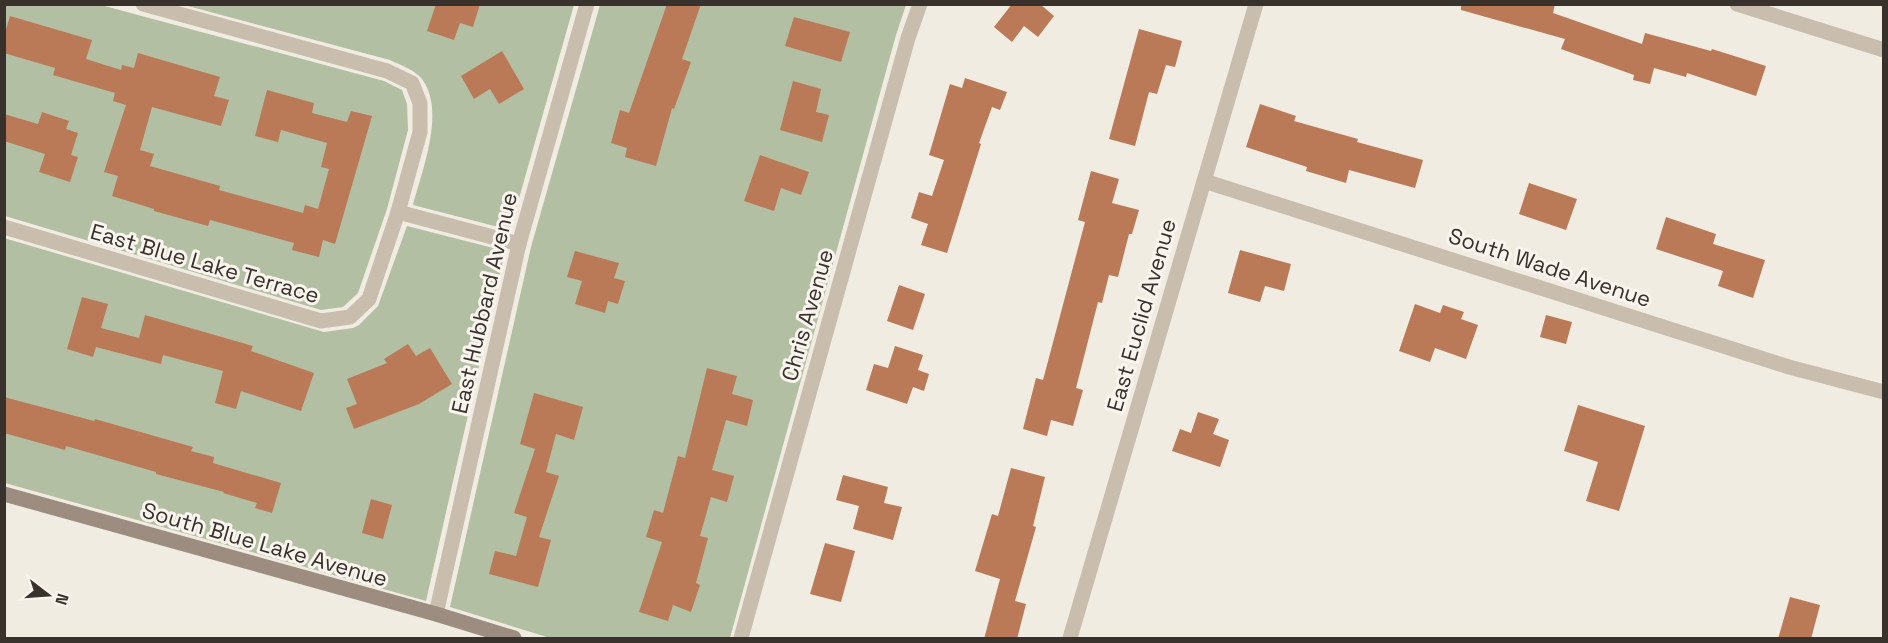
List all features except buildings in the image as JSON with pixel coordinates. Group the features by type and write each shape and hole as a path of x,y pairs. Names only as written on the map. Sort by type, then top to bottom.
{"main road":[{"name":"South Blue Lake Avenue","path":"4,494 435,614 514,639"}],"street":[{"name":"East Blue Lake Terrace","path":"4,227 321,321 350,317 369,299 398,212 420,132 420,103 412,83 387,71 143,4"},
{"name":"East Hubbard Avenue","path":"435,614 519,244 587,4"},
{"name":"Chris Avenue","path":"741,639 908,38 920,4"},
{"name":"East Euclid Avenue","path":"1070,639 1256,4"},
{"path":"1737,4 1884,50"},
{"name":"South Wade Avenue","path":"1204,182 1778,363 1884,392"},
{"path":"398,212 519,244"}],"green space":[{"path":"4,5 101,5 384,81 402,90 407,104 408,130 387,209 358,293 343,307 321,310 5,216"},
{"path":"184,5 574,5 510,230 413,205 430,141 432,124 429,92 422,79 415,73 390,60"},
{"path":"600,5 906,5 730,638 550,638 450,607 531,247"},
{"path":"407,226 505,251 426,601 5,483 4,238 324,332 353,328 378,306"}]}
